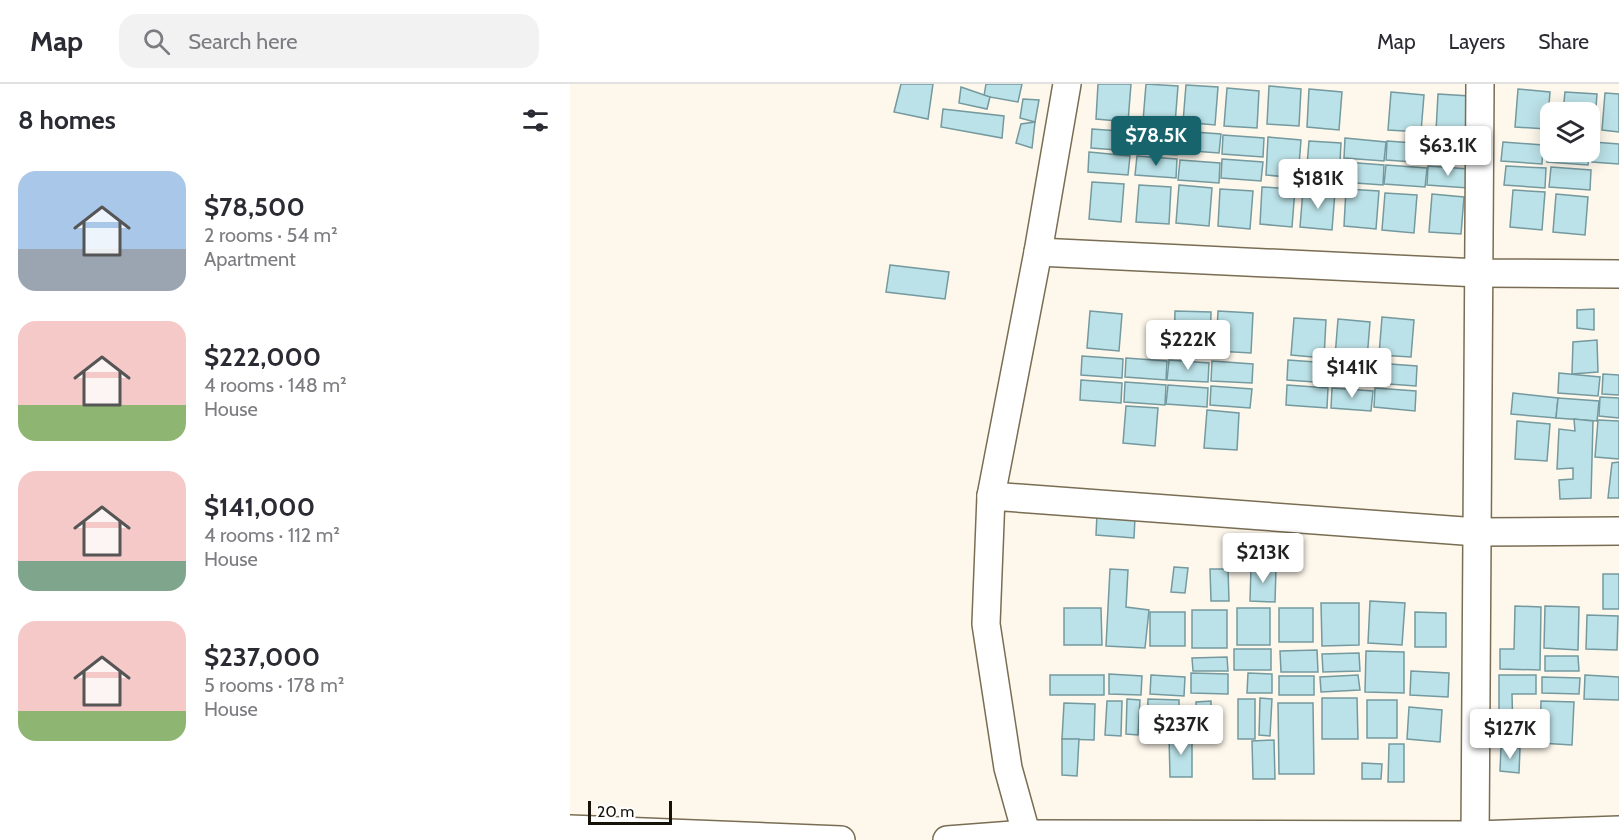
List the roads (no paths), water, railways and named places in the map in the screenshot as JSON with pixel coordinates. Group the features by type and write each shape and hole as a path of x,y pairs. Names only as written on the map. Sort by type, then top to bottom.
{"street":[{"path":"1026,837 1008,768 986,624 991,496 1038,252 1067,84"},
{"path":"1475,838 1480,84"},
{"path":"1038,252 1479,273 1619,274"},
{"path":"991,496 1477,532 1619,531"},
{"path":"570,829 841,840"},
{"path":"946,840 1026,837 1475,838 1619,830"}]}
